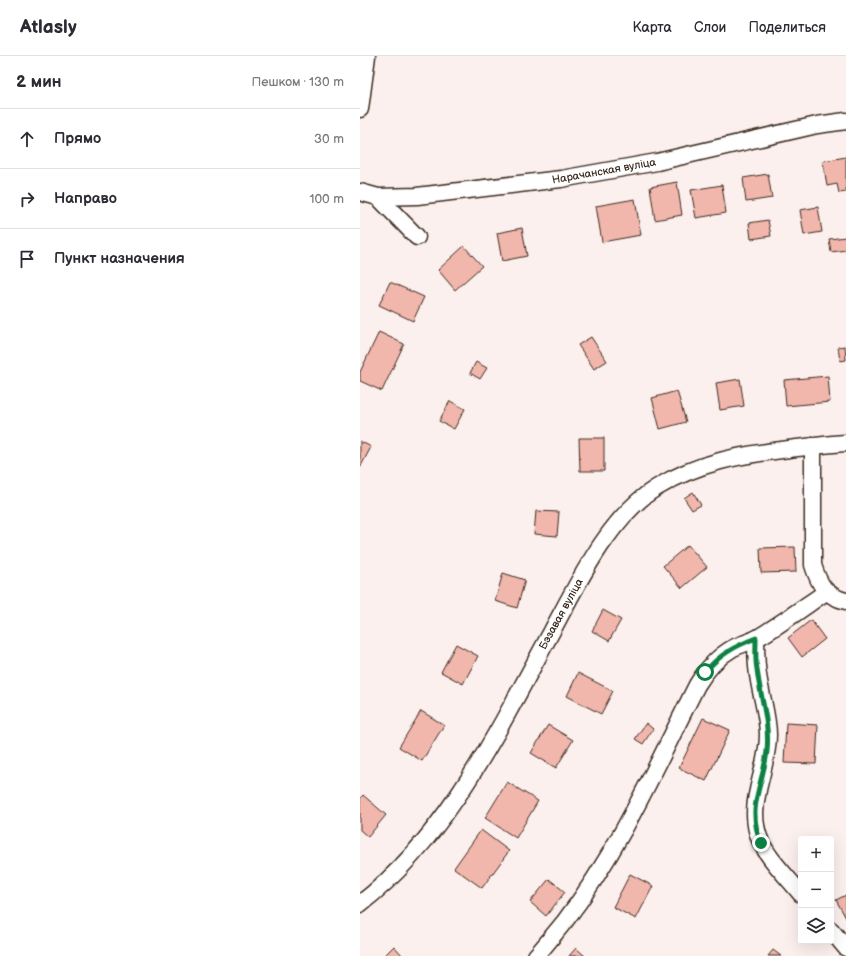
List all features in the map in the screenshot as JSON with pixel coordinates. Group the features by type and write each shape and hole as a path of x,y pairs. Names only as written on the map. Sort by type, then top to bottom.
{"street":[{"path":"360,110 367,56"},
{"name":"Нарачанская вуліца","path":"360,192 378,197 417,196 568,178 657,162 817,125 846,120"},
{"path":"378,197 417,236"},
{"name":"Бэзавая вуліца","path":"360,904 384,885 428,836 450,806 488,747 576,585 594,555 614,528 634,505 655,488 708,464 738,456 846,443"},
{"path":"813,446 813,565 818,580 826,592 838,599 846,601"},
{"path":"536,956 579,902 607,860 634,812 697,685 705,672 713,662 723,654 756,638 826,592"},
{"path":"756,638 756,668 766,714 768,735 764,768 755,803 754,817 756,831 768,854 798,890"},
{"path":"834,934 846,948"}],"building":[{"path":"846,157 846,192 839,193 837,184 827,186 823,161"},
{"path":"768,174 772,198 746,202 743,178"},
{"path":"677,182 682,215 655,220 650,187"},
{"path":"722,185 726,213 696,218 691,190"},
{"path":"635,199 641,235 602,242 596,206"},
{"path":"818,207 822,232 804,235 800,210"},
{"path":"768,220 771,236 751,239 749,223"},
{"path":"522,228 527,256 502,261 497,233"},
{"path":"846,237 846,250 831,252 829,239"},
{"path":"464,246 482,266 455,290 438,270"},
{"path":"390,282 424,297 413,321 379,305"},
{"path":"379,332 404,344 382,391 360,381 360,372"},
{"path":"591,337 607,361 594,369 578,345"},
{"path":"845,346 846,360 840,361 838,347"},
{"path":"476,362 487,368 480,379 470,373"},
{"path":"828,376 830,402 786,406 784,380"},
{"path":"740,379 744,406 720,410 716,383"},
{"path":"677,391 686,422 660,429 652,398"},
{"path":"450,401 465,409 454,429 439,421"},
{"path":"579,438 604,438 604,471 580,471"},
{"path":"360,441 371,447 360,468"},
{"path":"693,492 701,505 692,510 684,498"},
{"path":"536,511 559,512 557,536 534,534"},
{"path":"688,545 707,567 682,588 663,566"},
{"path":"795,547 796,572 761,573 760,548"},
{"path":"503,573 525,580 517,608 495,601"},
{"path":"603,610 621,620 609,641 592,631"},
{"path":"811,620 825,639 802,657 788,638"},
{"path":"456,644 478,656 463,684 441,672"},
{"path":"578,673 613,691 601,714 567,696"},
{"path":"421,711 444,725 422,761 399,747"},
{"path":"703,718 730,730 706,781 679,768"},
{"path":"646,723 653,729 643,744 635,739"},
{"path":"786,723 818,725 816,764 784,763"},
{"path":"548,725 573,740 556,768 531,753"},
{"path":"507,782 538,801 516,838 485,818"},
{"path":"363,795 386,815 368,837 360,830 360,799"},
{"path":"481,830 509,851 482,888 454,868"},
{"path":"630,874 653,886 636,919 613,907"},
{"path":"549,879 565,892 546,916 530,902"},
{"path":"846,895 846,918 836,900"},
{"path":"394,946 403,956 384,956"},
{"path":"576,948 585,956 569,956"},
{"path":"773,950 781,956 768,956"}],"route":[{"path":"705,672 713,662 723,654 756,638 756,668 766,714 768,735 767,751 755,803 754,817 756,831 761,843"}]}
